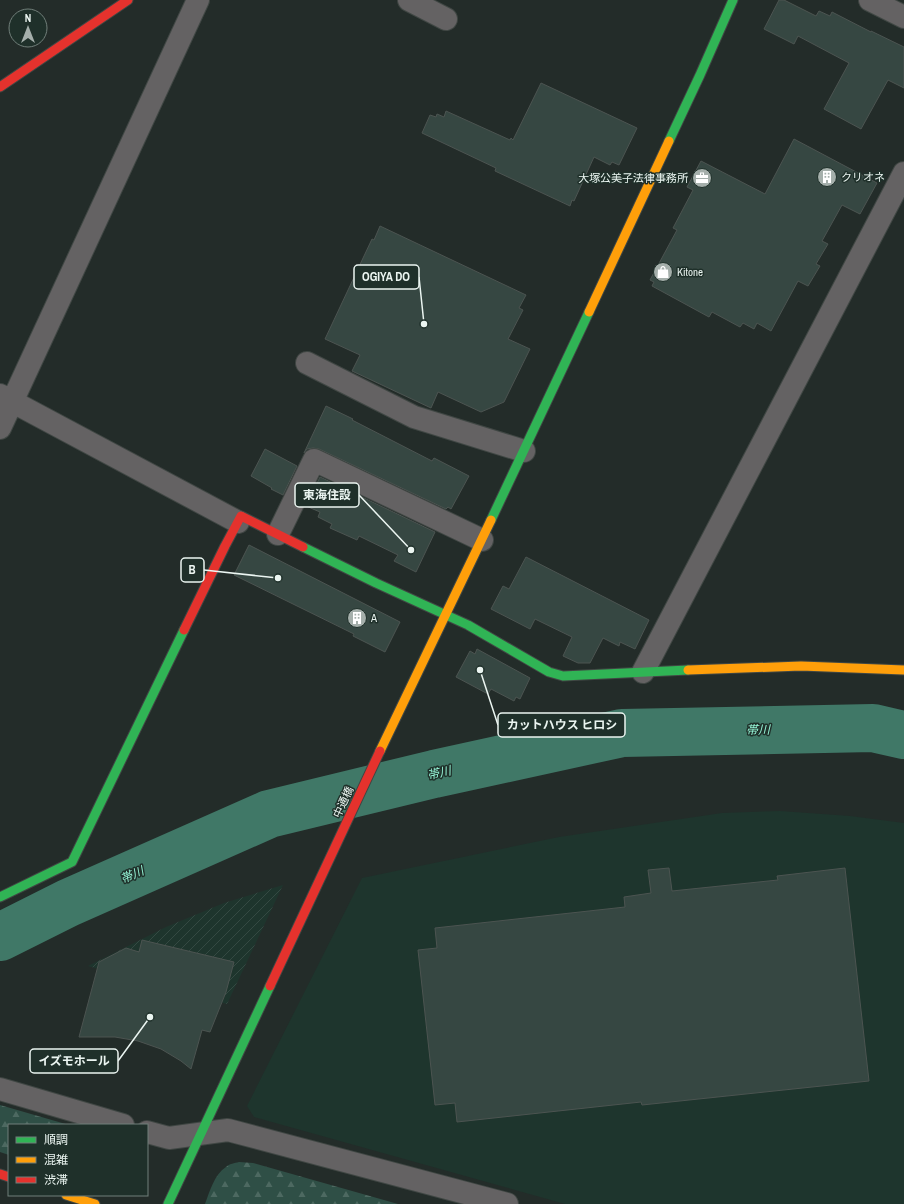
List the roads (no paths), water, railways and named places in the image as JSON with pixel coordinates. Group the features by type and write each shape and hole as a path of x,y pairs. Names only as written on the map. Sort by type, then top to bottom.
{"main road":[{"path":"0,87 128,0"},
{"name":"中通橋","path":"168,1204 376,760 524,451 700,75 733,0"},
{"path":"0,897 72,862 225,546 242,516 376,582 468,625 549,672 564,676 801,666 903,668"},
{"path":"69,1196 95,1204"}],"street":[{"path":"0,428 6,399 198,0"},
{"path":"408,0 446,19"},
{"path":"870,0 904,17"},
{"path":"643,672 904,172"},
{"path":"307,363 414,417 524,451"},
{"path":"6,399 238,522"},
{"path":"278,534 314,460 482,540"},
{"path":"0,1089 120,1124"},
{"path":"148,1132 169,1138 228,1130 507,1204"}],"waterway":[{"name":"帯川","path":"0,937 68,903 269,814 434,774 622,733 873,728 904,735"}],"place":[{"name":"クリオネ","path":"827,177"},
{"name":"大塚公美子法律事務所","path":"702,178"},
{"name":"Kitone","path":"663,272"},
{"name":"OGIYA DO","path":"424,324"},
{"name":"東海住設","path":"411,550"},
{"name":"B","path":"278,578"},
{"name":"A","path":"357,618"},
{"name":"カットハウス ヒロシ","path":"480,670"},
{"name":"イズモホール","path":"150,1017"}]}
